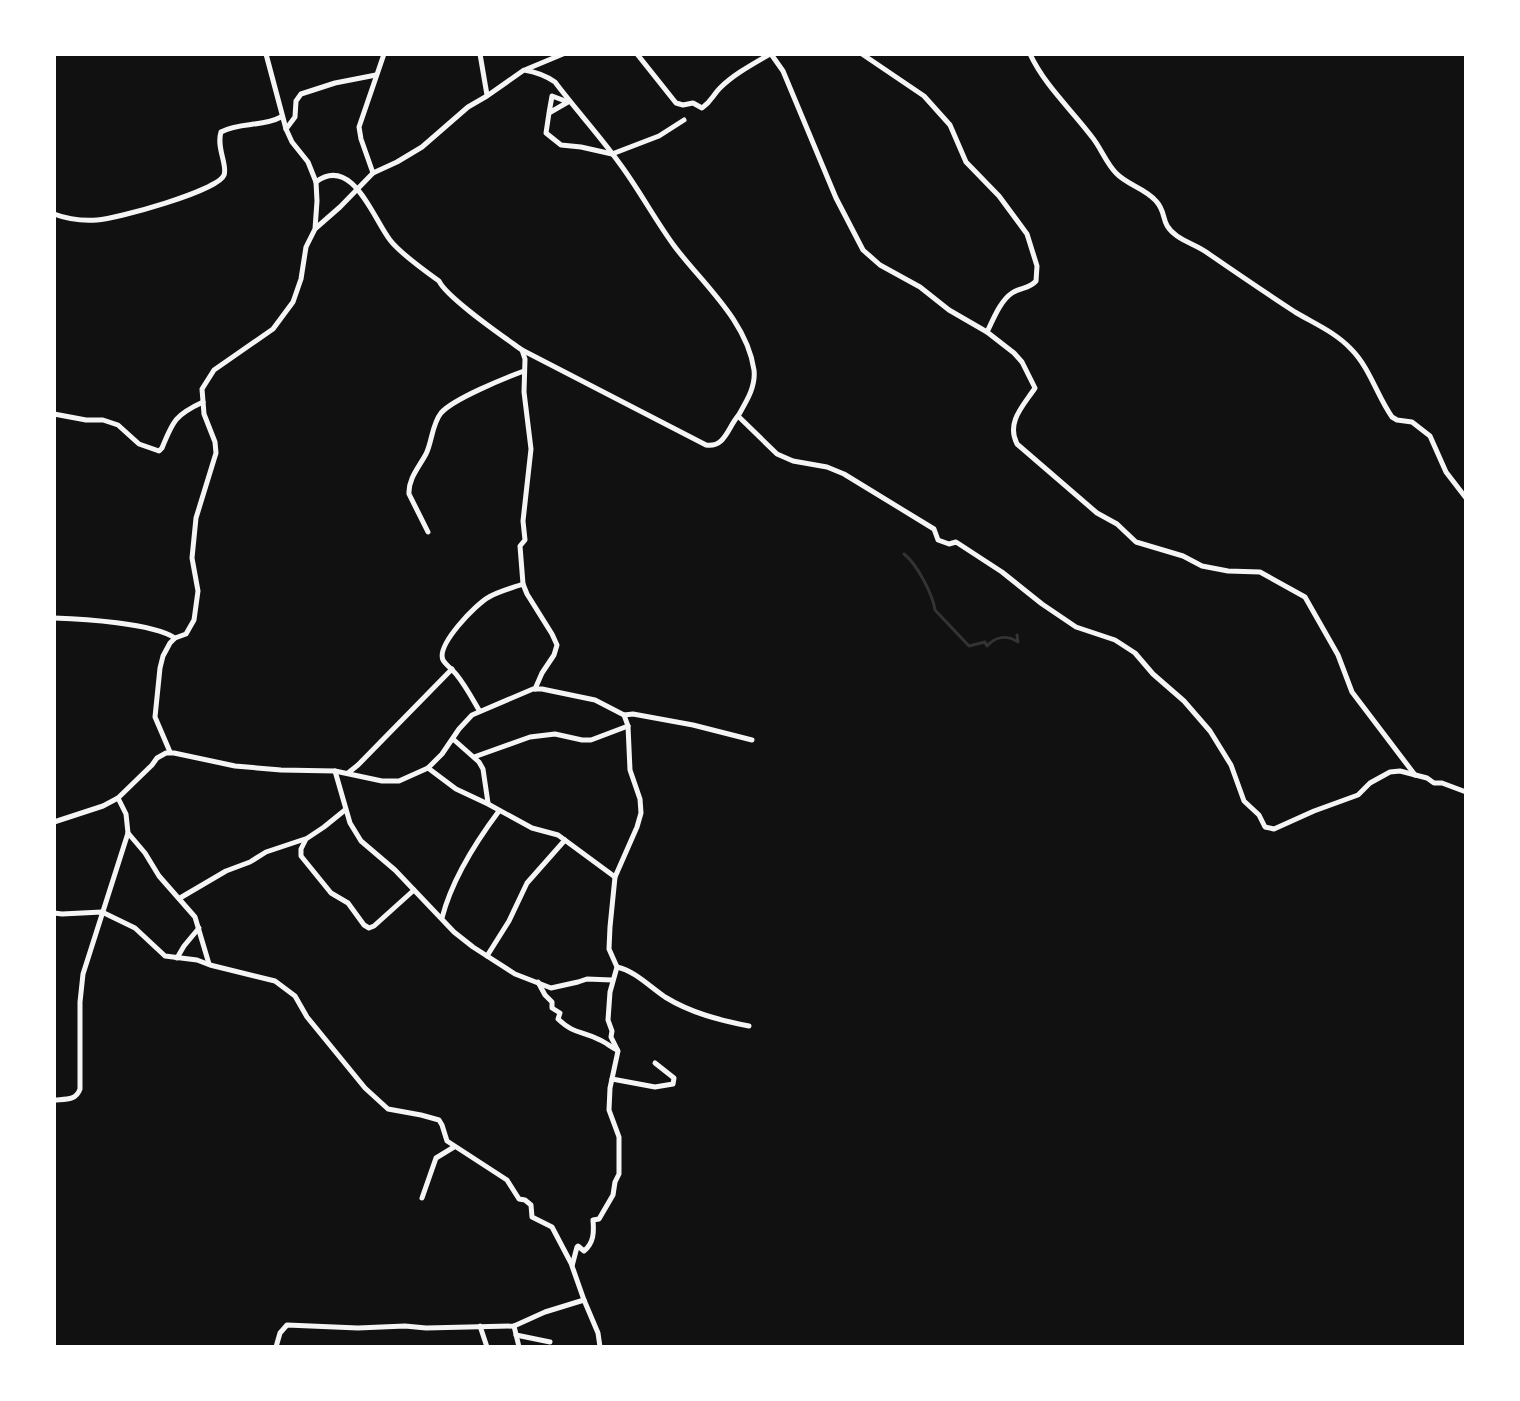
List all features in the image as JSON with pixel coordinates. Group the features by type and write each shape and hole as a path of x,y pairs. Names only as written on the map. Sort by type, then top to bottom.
{"street":[{"path":"266,54 281,117 292,142 308,162 316,182 315,229"},
{"path":"373,173 359,127 384,54"},
{"path":"480,54 487,96"},
{"path":"170,752 156,725 160,668 163,656 175,638 186,634 194,620 198,591 192,558 195,522 216,458 216,448 204,414 202,389 214,370 273,329 293,302 301,279 306,247 315,229 373,173 422,147 468,107 524,70 563,54"},
{"path":"637,54 676,103 693,103 702,108 741,71 771,54 783,71 836,198 863,250 880,265 914,283 956,315 987,332 1019,358 1035,388 1013,424 1017,444 1077,497 1117,524 1136,542 1183,556 1202,566 1260,572 1305,597 1338,655 1352,692 1416,776"},
{"path":"862,54 919,92 936,108 950,125 966,162 999,196 1027,234 1037,278 1032,286 1013,292 1007,298 987,332"},
{"path":"1030,54 1044,80 1093,139 1115,173 1146,191 1157,202 1167,227 1184,241 1328,329 1347,344 1357,354 1392,417 1412,422 1431,437 1446,472 1466,498"},
{"path":"316,182 323,177 337,175 347,179 395,245 439,281 441,287 522,350 708,446 714,446 721,442 751,392 754,375 744,340 612,154 555,82 536,72 524,70"},
{"path":"286,129 295,117 296,101 301,94 376,75"},
{"path":"549,113 546,133 561,145 612,154 659,136 684,120"},
{"path":"54,214 99,220 123,216 215,184 225,170 218,143 221,132 272,122 281,117"},
{"path":"522,350 531,449 523,521 525,540 520,546 523,584 557,645 535,689"},
{"path":"428,532 409,494 409,487 431,443 439,417 459,401 524,371"},
{"path":"54,414 118,425 139,444 159,451 176,419 203,402"},
{"path":"738,416 777,454 844,474 934,529 938,540 949,544 956,542 992,565 1076,627 1106,636 1130,649 1210,731 1231,765 1244,801 1259,815 1265,827 1274,829 1328,805 1340,803 1358,795 1370,783 1390,772 1400,771 1427,778 1466,792"},
{"path":"479,710 442,657 443,646 486,598 523,584"},
{"path":"54,618 157,630 175,638"},
{"path":"346,773 358,765 452,669"},
{"path":"54,822 118,798 157,758 170,752 235,766 335,771 395,782 428,768 467,720 479,710 535,689 595,700 624,715 693,725 752,740"},
{"path":"572,1266 577,1247 584,1251 590,1246 593,1220 599,1219 606,1208 619,1174 619,1137 609,1110 618,1051 608,1020 612,980 617,967 609,949 610,917 615,877 641,813 640,799 628,763 628,726 624,715"},
{"path":"474,757 530,737 555,734 591,740 628,726"},
{"path":"453,739 483,769 488,804"},
{"path":"428,768 456,789 532,828 558,835 615,877"},
{"path":"335,771 345,809 361,841 462,938 515,974 551,988 587,979 612,980"},
{"path":"54,1100 72,1098 78,1095 80,1089 81,985 128,833 126,814 118,798"},
{"path":"180,898 266,852 306,839 345,809"},
{"path":"442,919 450,892 480,838 500,811"},
{"path":"128,833 159,876 195,917 210,965"},
{"path":"306,839 301,849 303,861 331,893 348,903 369,928 414,890"},
{"path":"487,956 509,921 527,883 565,840"},
{"path":"291,843 301,854"},
{"path":"54,913 102,912 135,928 165,956 197,960 268,978 287,989 298,999 307,1017 365,1088 388,1109 439,1120 447,1141 507,1180 519,1199 531,1205 532,1217 552,1227 572,1266 598,1333 600,1347"},
{"path":"177,958 199,928"},
{"path":"617,967 626,969 686,1008 749,1026"},
{"path":"538,982 552,1002 552,1008 560,1013 558,1019 568,1029 598,1038 618,1051"},
{"path":"612,1079 655,1087 673,1084 674,1078 655,1063"},
{"path":"422,1198 436,1158 454,1147"},
{"path":"276,1347 280,1333 287,1325 358,1328 514,1326 584,1300"},
{"path":"480,1326 487,1347"},
{"path":"514,1326 519,1347"},
{"path":"516,1335 550,1342"}],"waterway":[{"path":"904,554 924,580 935,610 969,646 985,642 987,646 1002,638 1018,642 1017,635"}]}
